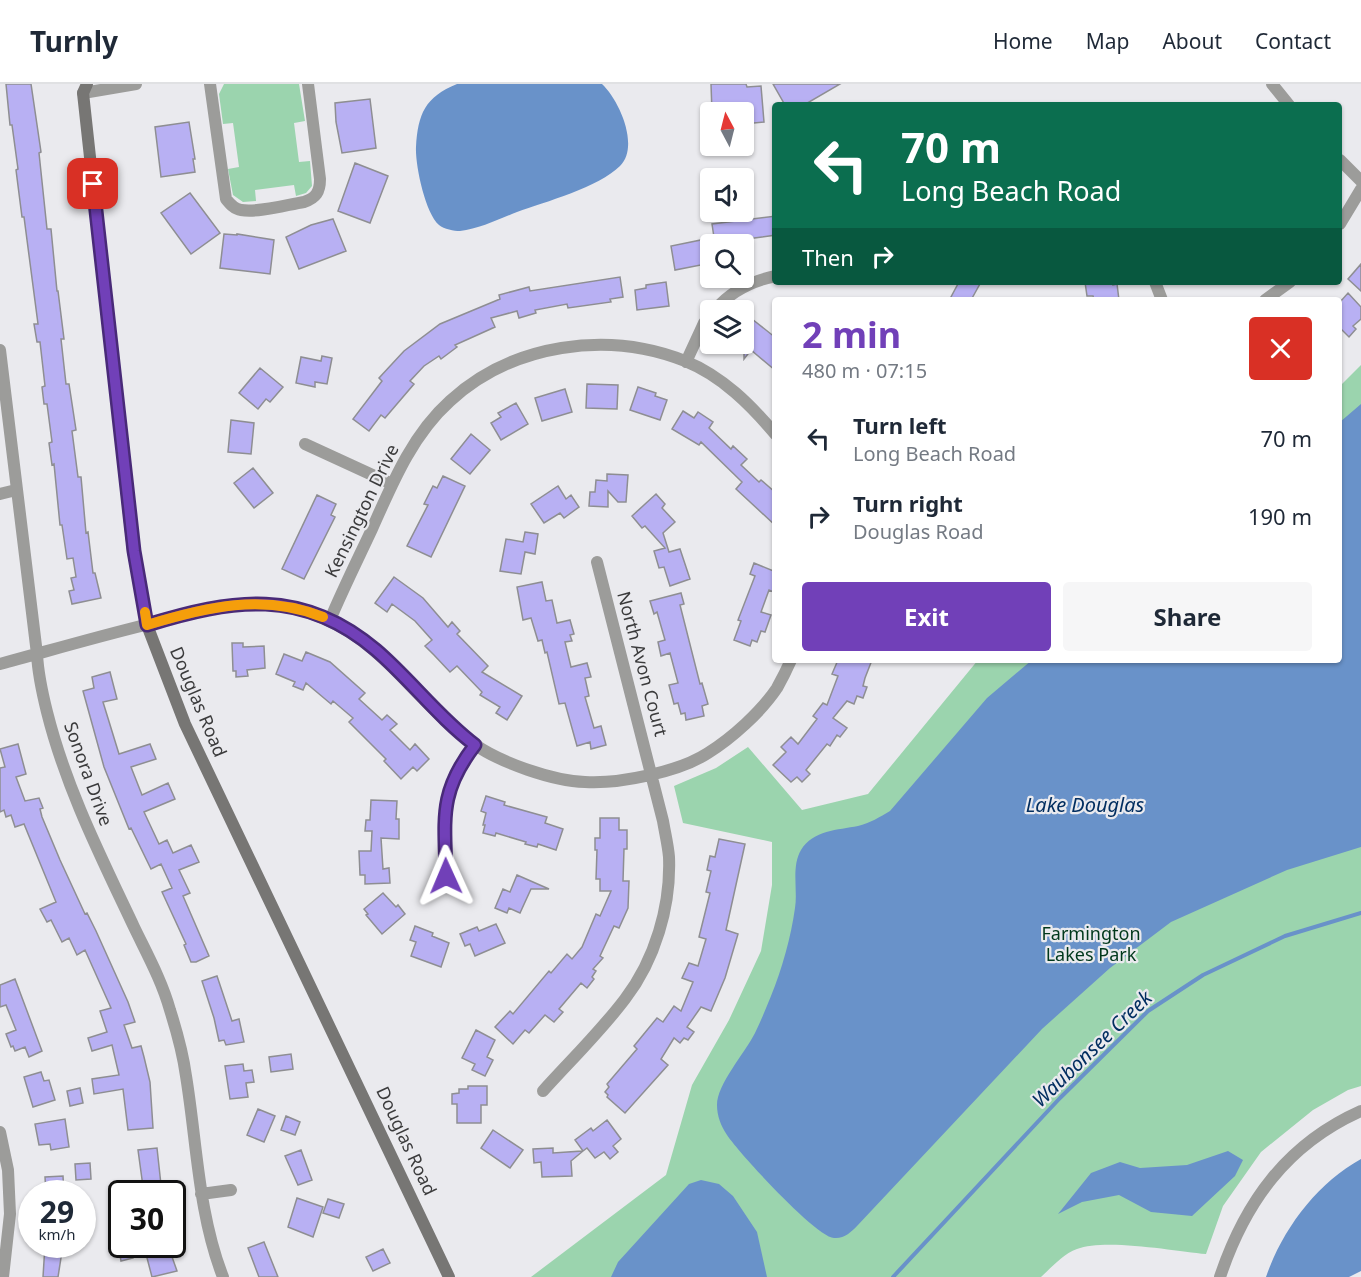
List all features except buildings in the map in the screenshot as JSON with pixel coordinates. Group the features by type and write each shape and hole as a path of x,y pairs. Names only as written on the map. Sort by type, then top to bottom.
{"street":[{"path":"82,87 136,84"},
{"path":"210,84 226,199 240,210 250,210 304,202 317,194 320,179 308,84"},
{"path":"1272,84 1287,102"},
{"name":"Douglas Road","path":"82,87 134,551 147,625 185,724 449,1277"},
{"path":"1342,162 1361,181"},
{"path":"1342,221 1361,189"},
{"path":"726,300 749,284 772,277"},
{"path":"1269,297 1286,285"},
{"path":"686,362 700,332"},
{"name":"Kensington Drive","path":"330,620 392,484 418,437 450,401 495,369 544,350 591,344 631,346 686,362 732,390 758,413 772,430"},
{"name":"Sonora Drive","path":"0,350 38,674 54,740 74,797 166,996 180,1044 186,1077 201,1194 216,1259 223,1277"},
{"path":"305,444 392,484"},
{"path":"0,494 16,490"},
{"name":"North Avon Court","path":"543,1092 626,999 645,967 660,927 668,892 669,856 663,821 597,562"},
{"path":"0,664 220,606 258,603 286,606 330,620 376,650 438,713 475,745 492,755 547,776 585,782 652,774 668,770 706,754 742,727 776,690 790,663"},
{"path":"446,876 447,796 454,776 475,745"},
{"path":"1220,1277 1230,1246 1249,1208 1287,1159 1340,1120 1361,1111"},
{"path":"0,1132 8,1170 10,1214 3,1277"},
{"path":"201,1194 231,1190"}],"green space":[{"path":"224,84 299,84 305,121 294,123 299,162 310,161 312,186 306,193 296,196 294,185 255,190 256,201 243,202 233,195 228,169 239,167 233,123 223,124 219,94"},
{"name":"Farmington Lakes Park","path":"1361,365 1361,1086 1348,1090 1313,1110 1261,1152 1223,1206 1206,1254 1122,1245 1089,1246 1067,1254 1041,1277 531,1277 666,1175 692,1085 729,1020 761,951 772,885 772,842 683,823 674,786 716,768 748,747 802,810 868,794 976,663 1342,663 1342,384"}],"water":[{"path":"457,84 602,84 615,101 625,124 628,135 626,157 611,174 571,193 474,228 460,231 444,228 434,219 425,200 416,155 417,135 421,116 430,101"},
{"name":"Lake Douglas","path":"1361,404 1361,847 1287,870 1171,922 1110,968 1042,1029 852,1231 838,1238 825,1234 795,1210 746,1159 725,1132 717,1109 718,1097 722,1088 755,1033 779,975 793,919 796,901 796,864 801,850 812,838 834,830 862,825 890,811 987,698 1028,663 1342,663 1342,420"},
{"path":"1228,1151 1243,1160 1235,1176 1192,1216 1151,1212 1119,1195 1082,1202 1058,1214 1091,1173 1120,1162 1140,1168 1187,1165"},
{"path":"1361,1159 1361,1271 1349,1277 1266,1277 1281,1242 1303,1209 1330,1181"},
{"path":"701,1180 719,1184 733,1196 757,1232 767,1277 611,1277 618,1262 689,1184"}],"waterway":[{"name":"Waubonsee Creek","path":"893,1277 1060,1098 1148,1011 1203,975 1285,936 1361,913"}],"slow traffic":[{"path":"145,612 147,625 220,606 258,603 286,606 323,617"}],"route":[{"path":"93,184 134,551 147,625 220,606 258,603 286,606 330,620 376,650 438,713 475,745 454,776 447,796 446,876"}]}
